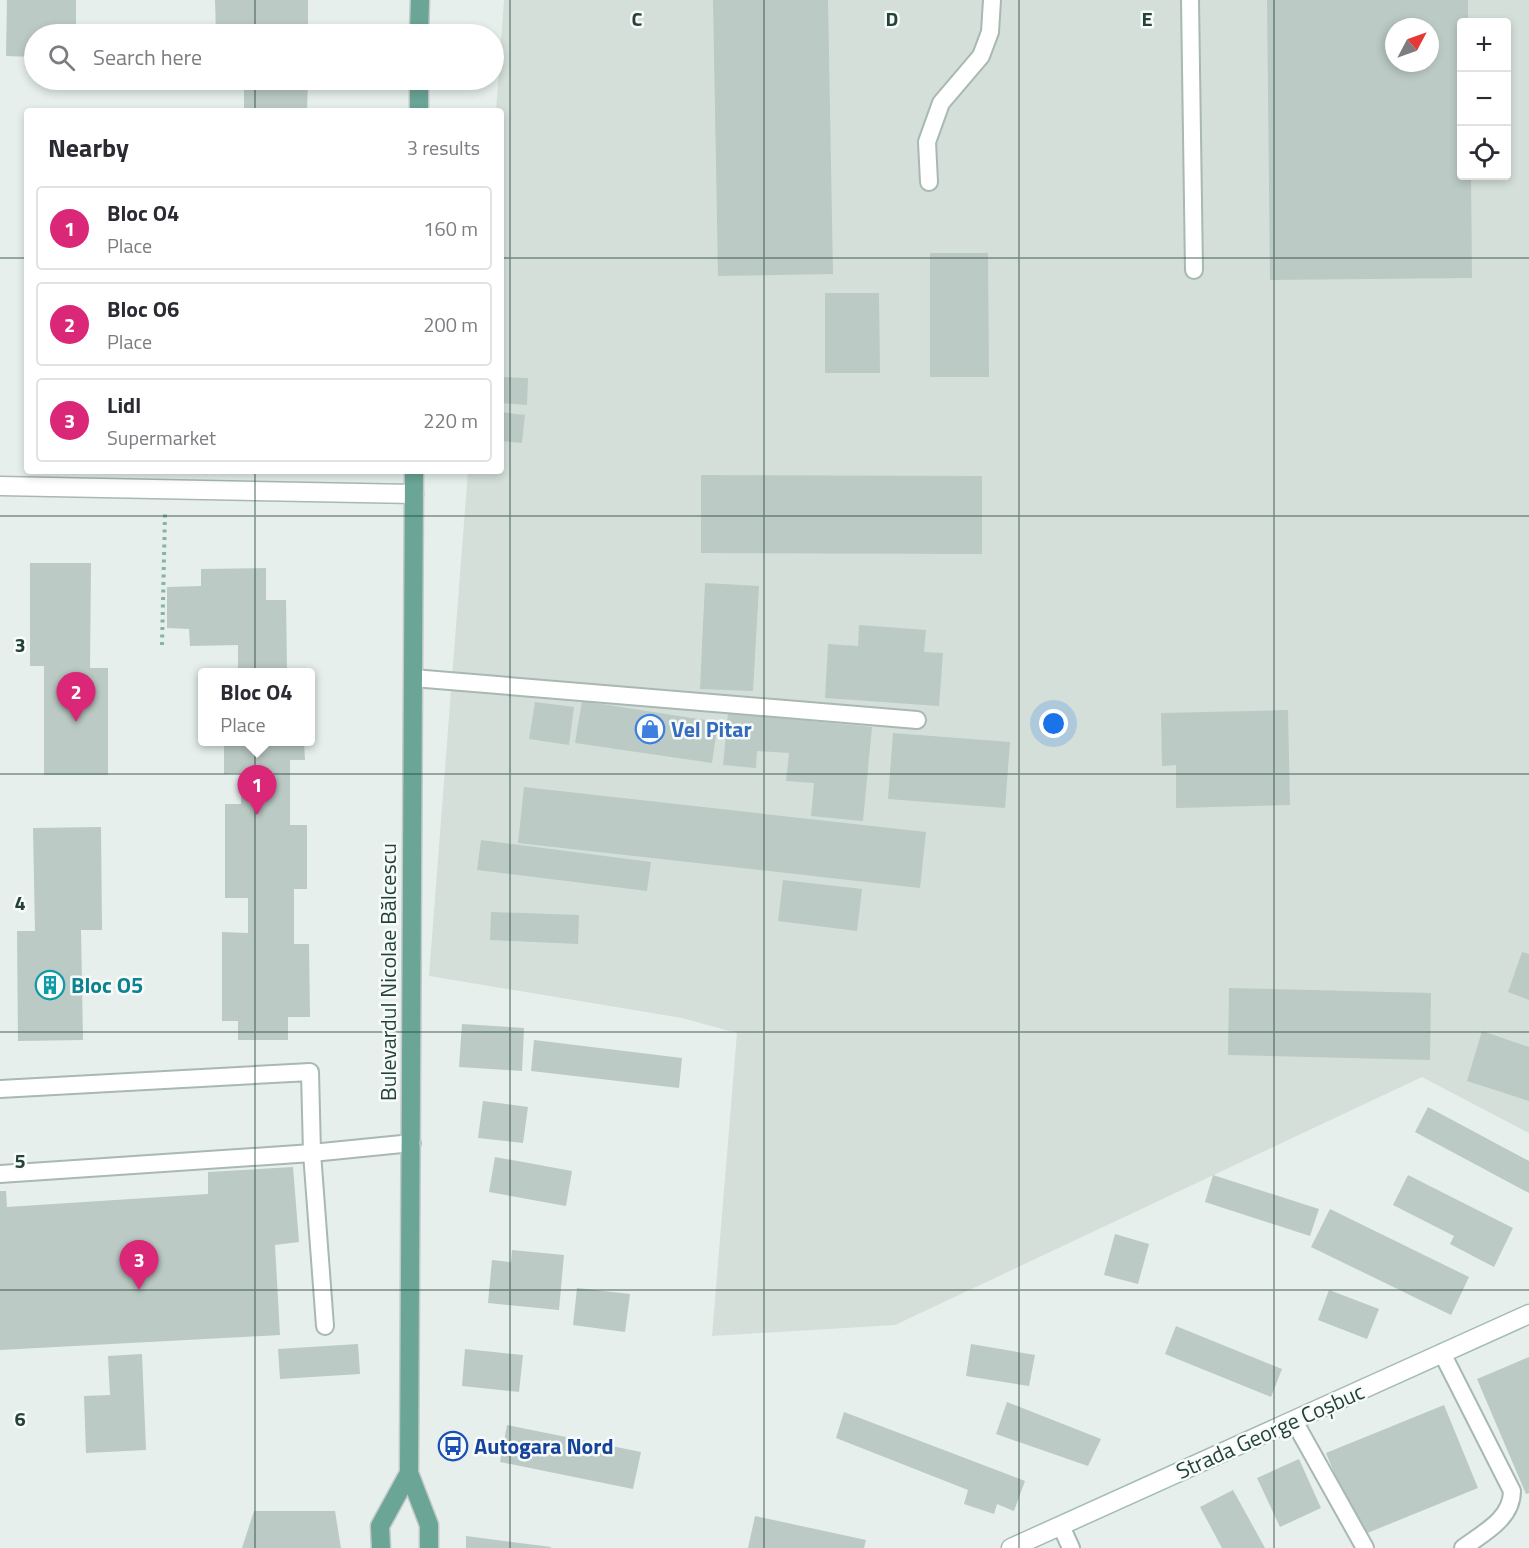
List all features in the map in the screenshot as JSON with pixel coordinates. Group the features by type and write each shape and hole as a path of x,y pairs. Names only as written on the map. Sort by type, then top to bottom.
{"main road":[{"path":"420,0 420,24"},
{"path":"419,90 419,108"},
{"name":"Bulevardul Nicolae Bălcescu","path":"414,474 409,1473 429,1525 429,1548"},
{"path":"0,486 414,494"},
{"name":"Strada George Coșbuc","path":"1011,1548 1529,1314"},
{"name":"Bulevardul Nicolae Bălcescu","path":"381,1548 380,1526 409,1473"}],"lane":[{"path":"929,182 927,142 941,103 981,56 990,32 992,0"},
{"path":"1190,0 1194,270"},
{"path":"413,678 917,720"},
{"path":"0,1089 310,1072 312,1153 324,1326"},
{"path":"0,1174 312,1153 412,1143"},
{"path":"1442,1353 1512,1491 1512,1503 1502,1518 1463,1548"},
{"path":"1294,1421 1365,1548"},
{"path":"1061,1526 1071,1548"}],"path":[{"path":"162,645 165,489"}],"shaded area":[{"path":"504,0 1529,0 1529,1133 1422,1077 895,1325 712,1336 737,1033 682,1018 429,976 468,474 504,474 504,108 496,108 498,90 504,90"}],"building":[{"path":"7,0 76,0 76,24 24,24 24,57 6,56"},
{"path":"215,0 308,0 308,24 216,24"},
{"path":"713,0 828,0 833,274 718,276"},
{"path":"1267,0 1468,0 1468,18 1457,18 1457,180 1471,180 1472,278 1270,280"},
{"path":"244,90 308,90 307,108 244,108"},
{"path":"930,253 988,253 989,377 930,377"},
{"path":"825,293 879,293 880,373 825,373"},
{"path":"504,377 528,378 527,405 504,403"},
{"path":"504,412 525,415 522,443 504,441"},
{"path":"701,475 982,476 982,554 701,553"},
{"path":"30,563 91,563 90,668 108,668 108,775 44,775 44,666 30,666"},
{"path":"266,568 266,600 286,600 287,668 238,668 238,645 190,646 189,629 167,628 167,587 201,586 201,569"},
{"path":"705,583 759,586 753,691 700,689"},
{"path":"859,625 926,630 924,652 943,653 939,706 825,698 828,644 858,646"},
{"path":"582,701 718,722 712,763 575,743"},
{"path":"535,702 574,707 569,745 529,739"},
{"path":"1288,710 1290,805 1176,808 1176,765 1162,766 1161,713"},
{"path":"728,713 872,727 863,821 811,816 814,783 786,781 789,753 757,751 756,768 723,765"},
{"path":"893,733 1010,742 1005,808 888,799"},
{"path":"224,746 304,746 305,760 290,760 290,825 307,825 307,889 294,889 294,944 309,944 310,1017 288,1017 288,1040 238,1040 238,1021 222,1021 222,932 248,933 248,898 225,898 225,804 241,804 241,773 224,774"},
{"path":"524,787 926,832 920,888 518,843"},
{"name":"Bloc O5","path":"101,827 102,930 81,930 83,1040 18,1041 17,931 35,931 33,828"},
{"path":"481,840 651,862 647,891 477,870"},
{"path":"783,880 862,889 857,931 778,921"},
{"path":"491,912 579,915 578,944 490,940"},
{"path":"1522,952 1529,954 1529,1000 1508,992"},
{"path":"1229,988 1431,993 1430,1060 1228,1055"},
{"path":"462,1024 524,1028 522,1071 459,1067"},
{"path":"1482,1031 1529,1047 1529,1101 1467,1081"},
{"path":"534,1040 682,1058 679,1088 531,1071"},
{"path":"483,1101 528,1107 523,1143 478,1138"},
{"path":"1428,1107 1529,1161 1529,1193 1415,1132"},
{"path":"495,1157 572,1171 566,1206 489,1192"},
{"path":"293,1167 299,1242 275,1245 280,1335 0,1350 0,1191 6,1191 7,1207 208,1194 208,1172"},
{"path":"1213,1175 1319,1209 1310,1236 1205,1202"},
{"path":"1408,1175 1513,1228 1494,1267 1450,1244 1454,1236 1393,1205"},
{"path":"1330,1209 1469,1277 1451,1315 1311,1247"},
{"path":"1115,1234 1149,1244 1138,1284 1104,1275"},
{"path":"512,1250 564,1255 559,1310 488,1303 492,1260 511,1262"},
{"path":"577,1288 630,1294 625,1332 573,1325"},
{"path":"1329,1290 1379,1309 1367,1339 1318,1320"},
{"path":"1176,1326 1282,1369 1271,1397 1165,1354"},
{"path":"358,1344 360,1374 280,1379 278,1349"},
{"path":"971,1344 1035,1355 1029,1386 966,1376"},
{"path":"465,1349 523,1355 519,1392 462,1386"},
{"path":"142,1354 146,1450 86,1453 84,1396 110,1395 108,1356"},
{"path":"1529,1357 1529,1493 1526,1494 1477,1379"},
{"path":"1007,1402 1101,1439 1088,1466 996,1434"},
{"path":"1444,1405 1478,1488 1360,1536 1326,1453"},
{"path":"844,1412 1025,1481 1014,1511 997,1504 994,1514 964,1504 968,1490 836,1438"},
{"path":"507,1425 641,1452 633,1489 500,1462"},
{"path":"1299,1459 1321,1508 1280,1527 1257,1478"},
{"path":"1233,1490 1265,1548 1222,1548 1200,1507"},
{"path":"254,1511 335,1511 341,1548 242,1548"},
{"path":"755,1516 866,1540 864,1548 748,1548"},
{"path":"466,1536 551,1547 551,1548 466,1548"}],"place":[{"name":"Bloc O6","path":"76,722"},
{"name":"Vel Pitar","path":"650,729"},
{"name":"Bloc O4","path":"257,815"},
{"name":"Bloc O5","path":"50,985"},
{"name":"Lidl","path":"139,1290"},
{"name":"Autogara Nord","path":"453,1446"}]}
